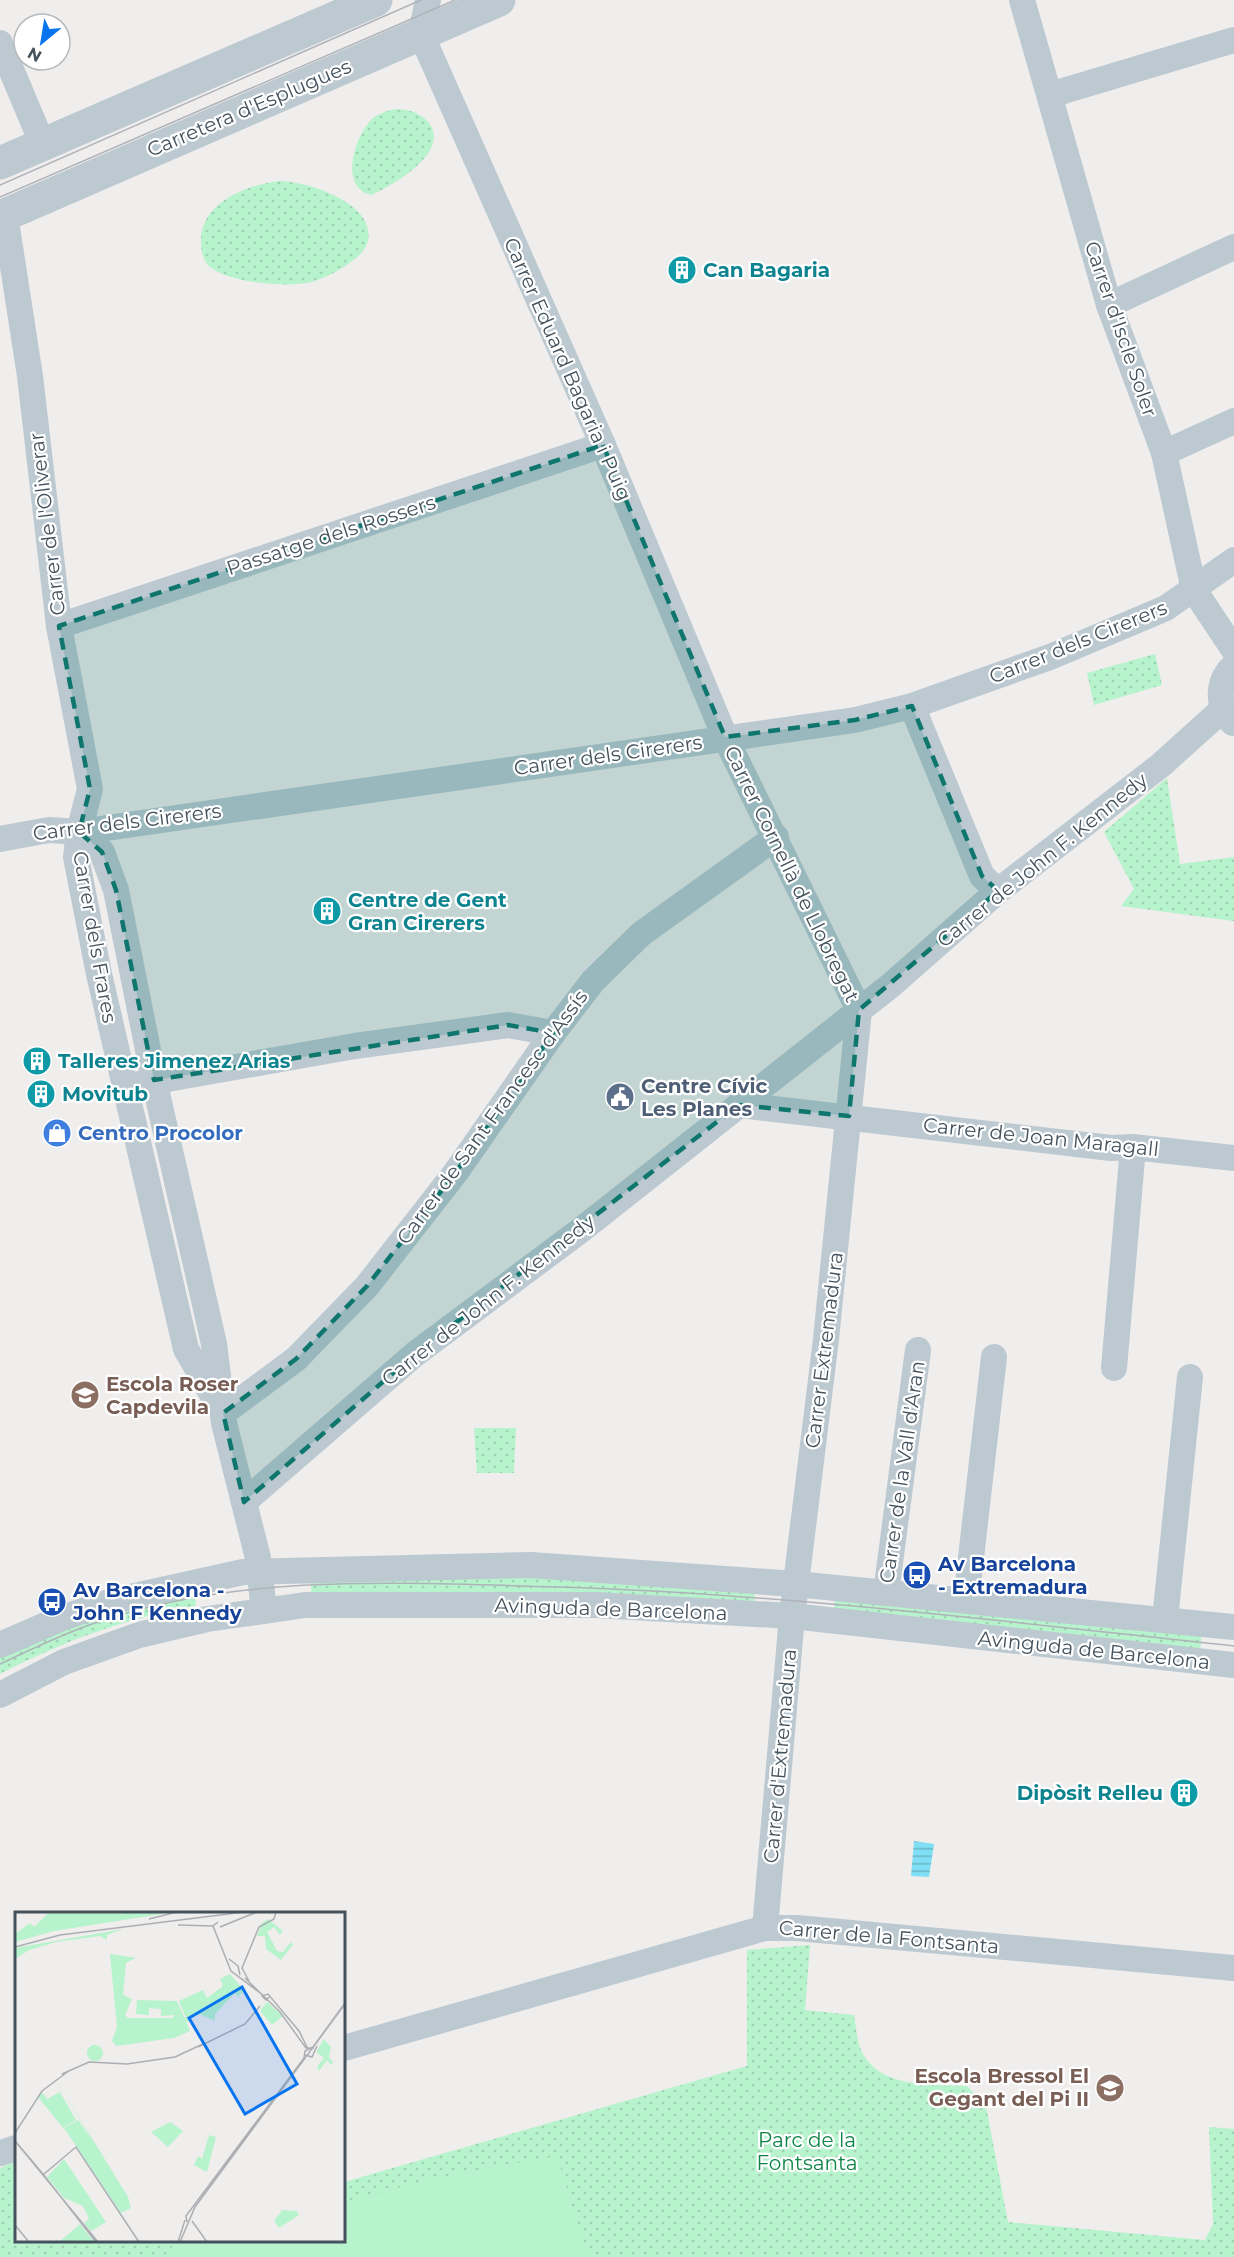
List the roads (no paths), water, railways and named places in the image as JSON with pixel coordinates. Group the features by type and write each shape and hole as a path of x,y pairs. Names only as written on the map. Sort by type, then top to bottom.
{"street":[{"path":"0,162 376,0"},
{"path":"421,34 428,0"},
{"name":"Carretera d'Esplugues","path":"2,216 499,0"},
{"name":"Carrer d'Iscle Soler","path":"1022,0 1110,305 1164,453 1194,590 1234,650"},
{"name":"Carrer Eduard Bagaria i Puig","path":"421,34 603,445 725,737"},
{"path":"1050,95 1234,40"},
{"path":"0,43 42,143"},
{"name":"Carrer de l'Oliverar","path":"2,216 30,375 59,626 90,789 79,832"},
{"path":"1110,305 1234,247"},
{"path":"1164,453 1234,421"},
{"name":"Passatge dels Rossers","path":"59,626 603,445"},
{"name":"Carrer dels Cirerers","path":"0,839 49,830 79,832 855,720 912,706 1050,657 1166,608 1234,560"},
{"path":"1229,716 1220,694 1223,681 1234,666"},
{"path":"912,706 982,876 998,891"},
{"name":"Carrer de John F. Kennedy","path":"244,1502 415,1354 581,1230 859,1010 998,891 1161,765 1229,716"},
{"name":"Carrer Cornellà de Llobregat","path":"725,737 859,1010"},
{"name":"Carrer dels Frares","path":"79,832 102,852 116,890 154,1080 214,1344 223,1413 259,1570 264,1611"},
{"name":"Carrer dels Frares","path":"79,832 76,857 99,974 186,1349 223,1413"},
{"name":"Carrer de Sant Francesc d'Assís","path":"223,1413 296,1359 367,1286 456,1172 553,1033 593,981 641,933 776,837"},
{"name":"Carrer Extremadura","path":"795,1584 826,1339 859,1010"},
{"path":"126,1087 154,1080 355,1046 507,1024 553,1033"},
{"name":"Carrer de Joan Maragall","path":"738,1105 1111,1148 1133,1147 1234,1158"},
{"path":"1114,1368 1133,1147"},
{"name":"Carrer de la Vall d'Aran","path":"886,1593 918,1350"},
{"path":"966,1601 994,1357"},
{"path":"1165,1619 1190,1377"},
{"name":"Avinguda de Barcelona","path":"0,1645 62,1618 112,1601 176,1585 259,1570 531,1565 795,1584 1234,1627"},
{"name":"Carrer d'Extremadura","path":"765,1928 795,1584"},
{"name":"Avinguda de Barcelona","path":"0,1695 64,1662 139,1635 207,1619 305,1605 573,1605 792,1616 1234,1665"},
{"name":"Carrer de la Fontsanta","path":"345,2048 765,1928 821,1930 1234,1968"},
{"path":"0,2153 15,2148"}],"water":[{"path":"914,1841 934,1844 929,1877 911,1876"}],"tram line":[{"path":"0,185 421,0"},
{"path":"0,197 455,0"},
{"path":"0,1664 85,1626 154,1606 211,1595 268,1588 385,1583 559,1587 813,1602 1234,1646"}],"place":[{"name":"Can Bagaria","path":"682,270"},
{"name":"Centre de Gent Gran Cirerers","path":"327,911"},
{"name":"Talleres Jimenez Arias","path":"37,1061"},
{"name":"Movitub","path":"41,1094"},
{"name":"Centre Cívic Les Planes","path":"620,1097"},
{"name":"Centro Procolor","path":"57,1133"},
{"name":"Escola Roser Capdevila","path":"85,1395"},
{"name":"Av Barcelona - Extremadura","path":"917,1575"},
{"name":"Av Barcelona - John F Kennedy","path":"52,1602"},
{"name":"Dipòsit Relleu","path":"1184,1793"},
{"name":"Escola Bressol El Gegant del Pi II","path":"1110,2088"}],"park label":[{"name":"Parc de la Fontsanta","path":"807,2152"}]}
